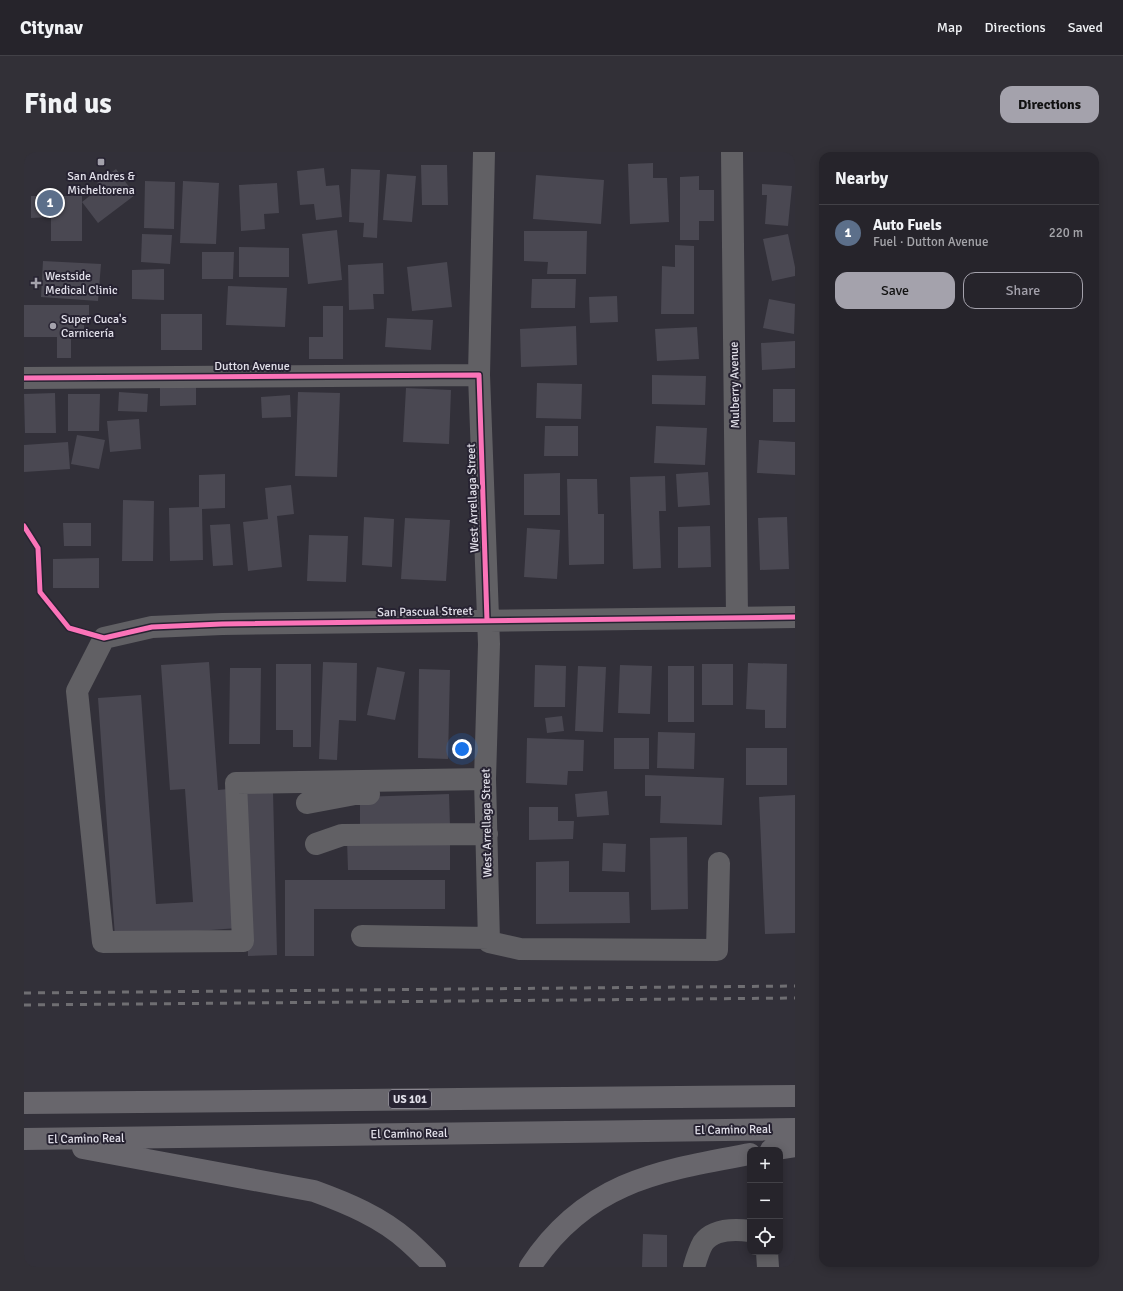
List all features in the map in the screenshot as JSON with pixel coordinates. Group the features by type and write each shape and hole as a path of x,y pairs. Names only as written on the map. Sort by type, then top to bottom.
{"highway":[{"name":"US 101","path":"24,1103 795,1096"},
{"name":"El Camino Real","path":"30,1139 795,1129"},
{"path":"30,1139 314,1191 347,1203 378,1220 407,1240 435,1267"},
{"path":"783,1148 795,1146"},
{"path":"530,1267 545,1245 562,1227 588,1206 616,1189 646,1176 678,1167 747,1155"}],"street":[{"name":"West Arrellaga Street","path":"484,152 479,375 489,644 486,786 489,940"},
{"name":"Mulberry Avenue","path":"732,152 737,617"},
{"name":"Dutton Avenue","path":"24,378 479,375"},
{"name":"San Pascual Street","path":"486,786 236,783 243,941 103,942 77,690 104,638 152,627 214,624 737,617 795,618"},
{"path":"307,803 354,794 486,786"},
{"path":"316,844 342,835 487,834"},
{"path":"362,936 489,940 520,949 717,950 719,863"},
{"path":"694,1267 703,1243 718,1232 747,1231"},
{"path":"767,1255 768,1267"}],"building":[{"path":"653,163 653,178 667,178 669,222 630,224 628,164"},
{"path":"421,165 447,165 448,205 422,205"},
{"path":"324,168 326,186 339,185 342,217 316,220 314,204 300,205 297,171"},
{"path":"116,169 135,195 98,223 82,202 101,187 97,183"},
{"path":"351,169 380,170 377,238 363,237 364,223 349,222"},
{"path":"387,174 416,176 412,222 383,220"},
{"path":"536,175 604,180 601,224 533,219"},
{"path":"699,176 699,190 714,190 714,221 699,221 699,240 680,240 680,177"},
{"path":"145,181 175,182 174,229 144,228"},
{"path":"183,181 219,183 216,244 180,243"},
{"path":"277,183 279,213 264,214 265,229 241,231 239,185"},
{"path":"762,184 792,186 788,226 765,224 767,195 762,195"},
{"path":"31,196 82,196 82,241 51,241 51,217 31,218"},
{"path":"337,230 342,280 308,284 302,234"},
{"path":"524,231 587,231 586,274 547,274 548,262 524,261"},
{"path":"142,234 172,235 170,264 141,262"},
{"path":"788,234 795,267 795,276 772,281 763,239"},
{"path":"675,245 694,246 694,314 661,314 662,266 675,267"},
{"path":"239,247 289,248 289,277 239,277"},
{"path":"202,252 234,252 233,279 202,279"},
{"path":"43,261 101,264 98,301 41,297"},
{"path":"447,262 452,307 412,311 407,267"},
{"path":"383,263 384,294 373,294 374,309 349,310 348,265"},
{"path":"164,269 164,300 132,299 132,270"},
{"path":"532,279 576,279 575,308 531,308"},
{"path":"228,286 287,288 285,327 226,325"},
{"path":"617,296 618,322 590,323 589,297"},
{"path":"769,299 795,304 794,334 763,328"},
{"path":"24,305 89,305 89,316 84,316 84,334 71,334 71,358 57,358 57,337 24,337"},
{"path":"323,306 343,306 343,359 309,359 309,337 323,337"},
{"path":"161,314 202,314 202,350 161,350"},
{"path":"387,318 433,320 431,350 385,347"},
{"path":"576,326 577,365 521,367 520,329"},
{"path":"697,327 699,359 657,361 655,329"},
{"path":"795,341 795,368 762,370 761,343"},
{"path":"652,375 706,376 705,405 652,404"},
{"path":"537,383 582,384 581,419 536,418"},
{"path":"196,387 196,405 160,406 160,388"},
{"path":"406,388 451,390 449,444 403,442"},
{"path":"773,389 795,389 795,422 773,422"},
{"path":"119,392 148,394 147,412 118,411"},
{"path":"298,392 340,393 337,477 295,476"},
{"path":"55,393 56,433 25,433 24,394"},
{"path":"68,394 100,394 99,431 68,431"},
{"path":"290,395 291,417 262,418 261,397"},
{"path":"139,419 141,449 110,452 107,421"},
{"path":"545,426 578,426 578,456 544,456"},
{"path":"656,426 707,428 705,465 654,463"},
{"path":"77,435 105,440 99,469 71,464"},
{"path":"759,440 795,442 795,475 757,473"},
{"path":"68,442 70,469 24,472 24,445"},
{"path":"708,472 710,505 678,507 676,474"},
{"path":"560,473 560,515 524,515 524,474"},
{"path":"225,474 225,508 202,509 203,560 170,561 169,508 199,507 199,475"},
{"path":"665,476 666,511 659,511 661,568 633,569 630,477"},
{"path":"567,479 597,479 598,514 604,514 604,564 569,565"},
{"path":"291,485 294,514 277,516 282,567 248,571 243,522 268,519 265,488"},
{"path":"123,500 154,501 153,561 122,561"},
{"path":"364,517 394,519 392,567 362,565"},
{"path":"787,517 789,569 760,570 758,518"},
{"path":"405,518 450,520 446,581 401,579"},
{"path":"63,523 91,523 91,546 64,546"},
{"path":"230,524 233,565 213,566 210,525"},
{"path":"710,526 711,567 678,568 678,527"},
{"path":"527,528 560,530 557,579 524,577"},
{"path":"309,535 348,536 346,582 307,581"},
{"path":"99,558 99,588 53,588 53,559"},
{"path":"209,662 218,790 228,789 238,928 115,937 98,698 141,695 156,904 193,902 185,789 170,790 161,665"},
{"path":"323,662 357,663 356,721 339,720 337,760 319,759"},
{"path":"748,663 787,664 786,728 765,728 765,710 746,709"},
{"path":"276,664 311,664 311,747 293,747 293,730 276,730"},
{"path":"702,664 733,664 733,705 702,705"},
{"path":"535,665 566,666 565,707 534,707"},
{"path":"620,665 652,666 650,714 618,713"},
{"path":"578,666 606,667 603,732 575,731"},
{"path":"668,666 694,666 694,722 668,722"},
{"path":"377,667 405,672 395,720 367,715"},
{"path":"230,668 261,668 260,744 229,744"},
{"path":"419,669 450,670 448,759 418,758"},
{"path":"562,716 564,731 547,733 545,718"},
{"path":"658,732 695,733 694,769 657,768"},
{"path":"527,738 584,740 583,771 568,771 567,785 526,783"},
{"path":"614,738 649,738 649,769 614,769"},
{"path":"746,748 787,748 787,785 746,785"},
{"path":"645,775 724,778 722,825 660,823 661,796 645,796"},
{"path":"607,791 609,815 577,817 575,794"},
{"path":"273,792 277,955 248,956 244,793"},
{"path":"449,794 450,826 360,829 360,797"},
{"path":"795,795 795,933 765,934 759,797"},
{"path":"529,807 558,807 558,821 574,821 573,839 529,840"},
{"path":"687,837 688,909 651,910 650,838"},
{"path":"450,839 450,870 348,870 347,840"},
{"path":"603,843 626,844 625,872 602,871"},
{"path":"569,861 569,892 629,892 630,923 536,924 536,862"},
{"path":"285,880 445,880 445,909 314,909 314,956 285,956"},
{"path":"643,1234 667,1235 667,1267 642,1267"}],"railway":[{"path":"24,993 795,986"},
{"path":"24,1005 795,998"}],"cycle path":[{"path":"24,378 479,375 487,621"},
{"path":"24,526 38,548 40,592 69,628 104,638 152,627 222,624 795,617"}],"place":[{"name":"San Andres & Micheltorena","path":"101,162"},
{"name":"Auto Fuels","path":"50,203"},
{"name":"Westside Medical Clinic","path":"36,283"},
{"name":"Super Cuca's Carnicería","path":"53,326"}]}
